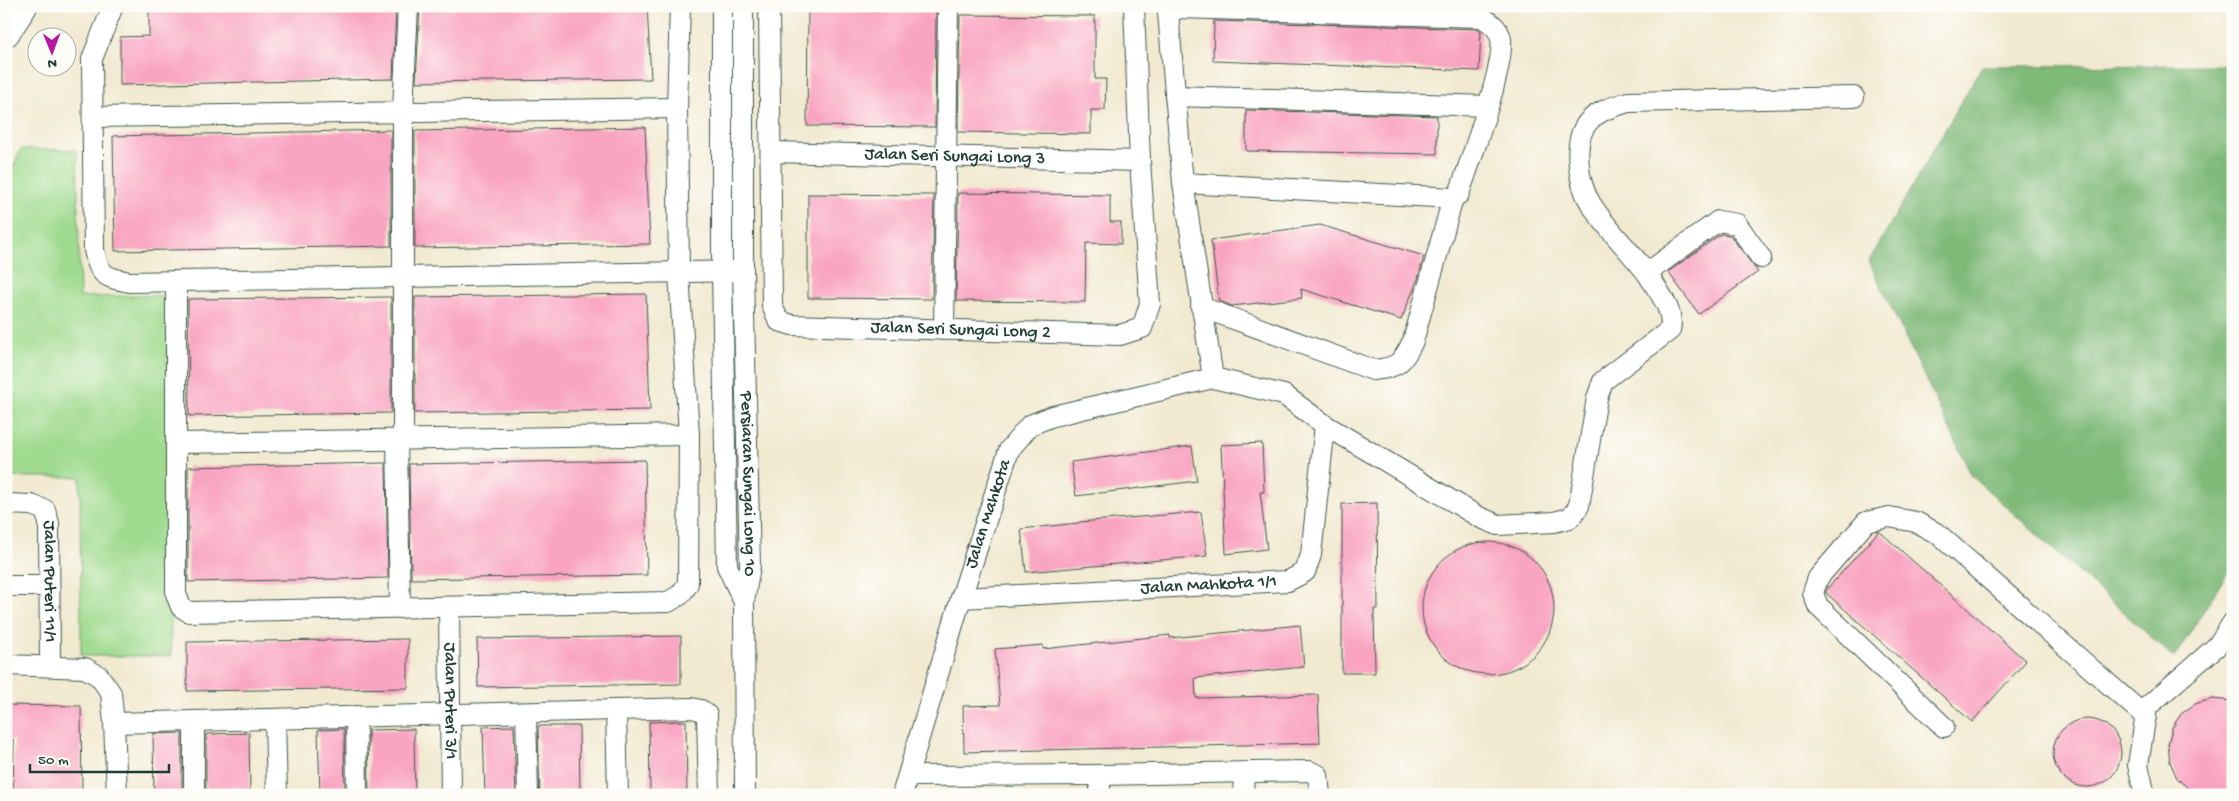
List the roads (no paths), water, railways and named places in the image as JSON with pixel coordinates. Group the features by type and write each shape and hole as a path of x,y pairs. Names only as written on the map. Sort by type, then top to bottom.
{"highway":[{"path":"6,32 23,6"}],"street":[{"path":"113,6 92,59 94,250 98,269 107,278 129,282 743,271"},
{"path":"400,608 403,111 408,6"},
{"path":"176,281 176,594 181,606 190,612 668,602 680,595 688,584 689,435 679,273 677,108 680,6"},
{"name":"Persiaran Sungai Long 10","path":"722,6 722,271 727,566 744,602"},
{"name":"Persiaran Sungai Long 10","path":"743,6 743,271 750,566 744,602"},
{"path":"769,6 771,152"},
{"path":"944,330 948,6"},
{"path":"1134,6 1140,161"},
{"path":"1183,183 1453,198 1459,194 1488,106 1499,67 1501,37 1495,26 1482,17 1472,16 1180,8 1168,13 1183,183 1201,307 1214,378"},
{"path":"1175,96 1488,106"},
{"path":"1761,258 1737,224 1718,221 1647,273 1590,203 1579,172 1578,146 1589,120 1607,108 1628,102 1834,99 1854,97"},
{"path":"93,117 677,108"},
{"name":"Jalan Seri Sungai Long 3","path":"771,152 1140,161"},
{"name":"Jalan Seri Sungai Long 2","path":"771,152 772,306 779,321 792,325 1120,335 1142,328 1150,304 1140,161"},
{"path":"1201,307 1373,370 1390,368 1404,359 1413,341 1453,198"},
{"name":"Jalan Mahkota","path":"906,785 961,598 1009,450 1030,425 1052,416 1214,378 1284,395 1325,425 1479,517 1498,525 1554,522 1570,518 1579,506 1597,398 1603,381 1670,330 1672,321 1670,312 1647,273"},
{"name":"Jalan Mahkota 1/1","path":"961,598 1288,581 1305,572 1311,555 1325,425"},
{"path":"177,443 689,435"},
{"name":"Jalan Puteri 11/1","path":"6,504 31,505 45,510 49,523 50,666"},
{"path":"1944,727 1818,606 1813,593 1818,578 1866,522 1889,517 1916,522 1938,534 2146,717"},
{"path":"6,586 49,586"},
{"path":"744,602 745,795"},
{"name":"Jalan Puteri 3/1","path":"449,607 451,795"},
{"path":"2144,795 2138,765 2147,707 2217,646 2233,622"},
{"path":"6,665 85,668 98,676 111,693 117,795"},
{"path":"114,723 691,708 701,710 707,715 709,795"},
{"path":"616,710 618,795"},
{"path":"526,713 528,795"},
{"path":"356,716 357,795"},
{"path":"275,719 277,795"},
{"path":"194,722 194,795"},
{"path":"906,785 1100,785 1244,773 1309,771 1318,775 1320,795"},
{"path":"1243,795 1244,773"}]}
